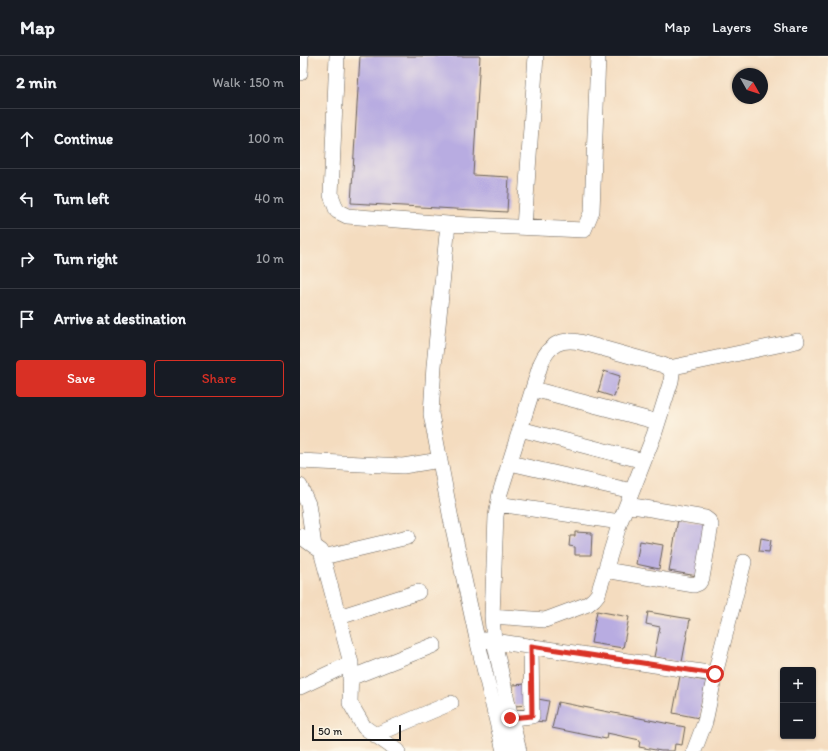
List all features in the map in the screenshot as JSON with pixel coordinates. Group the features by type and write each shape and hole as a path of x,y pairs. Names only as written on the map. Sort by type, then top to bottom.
{"lane":[{"path":"300,73 301,56"},
{"path":"337,56 331,195 337,210 347,216 448,224 584,230 592,211 598,56"},
{"path":"524,227 536,56"},
{"path":"448,224 434,366 431,414 451,519 477,639 504,751"},
{"path":"492,616 545,620 588,604 594,600 598,594 620,522 658,422 671,381 672,374 669,368 663,365 572,340 562,342 552,347 545,355 541,363 500,493 496,516 492,616 494,641 510,718 519,751"},
{"path":"669,368 797,341"},
{"path":"533,389 658,422"},
{"path":"520,429 644,461"},
{"path":"300,461 403,466 440,460"},
{"path":"510,463 629,498 705,518 710,521 711,525 702,578 699,583 694,585 605,570"},
{"path":"300,486 308,504 318,552 339,617 351,663 350,703 364,727 398,751"},
{"path":"498,504 620,522"},
{"path":"300,536 318,552"},
{"path":"318,552 408,537"},
{"path":"694,751 705,722 715,674 744,562"},
{"path":"339,617 418,592"},
{"path":"477,639 715,674"},
{"path":"350,678 434,645"},
{"path":"510,718 532,716 531,646"},
{"path":"300,687 351,663"},
{"path":"375,735 451,703"}],"building":[{"path":"360,56 480,56 473,175 509,177 507,212 351,203"},
{"path":"604,371 620,376 614,397 598,392"},
{"path":"678,519 705,523 697,576 669,571"},
{"path":"575,532 592,533 591,555 575,555 575,547 569,546 570,536 575,536"},
{"path":"761,538 771,540 769,552 759,551"},
{"path":"640,541 663,545 659,569 636,564"},
{"path":"597,611 629,617 623,648 591,643"},
{"path":"648,612 690,619 682,662 654,657 660,627 646,624"},
{"path":"680,676 706,681 699,718 673,713"},
{"path":"527,684 529,705 514,706 513,685"},
{"path":"538,699 549,701 545,722 534,721"},
{"path":"558,702 685,727 682,745 675,744 674,751 661,751 639,747 640,740 607,733 606,739 552,728"}],"route":[{"path":"510,718 532,716 531,646 715,674"}]}
